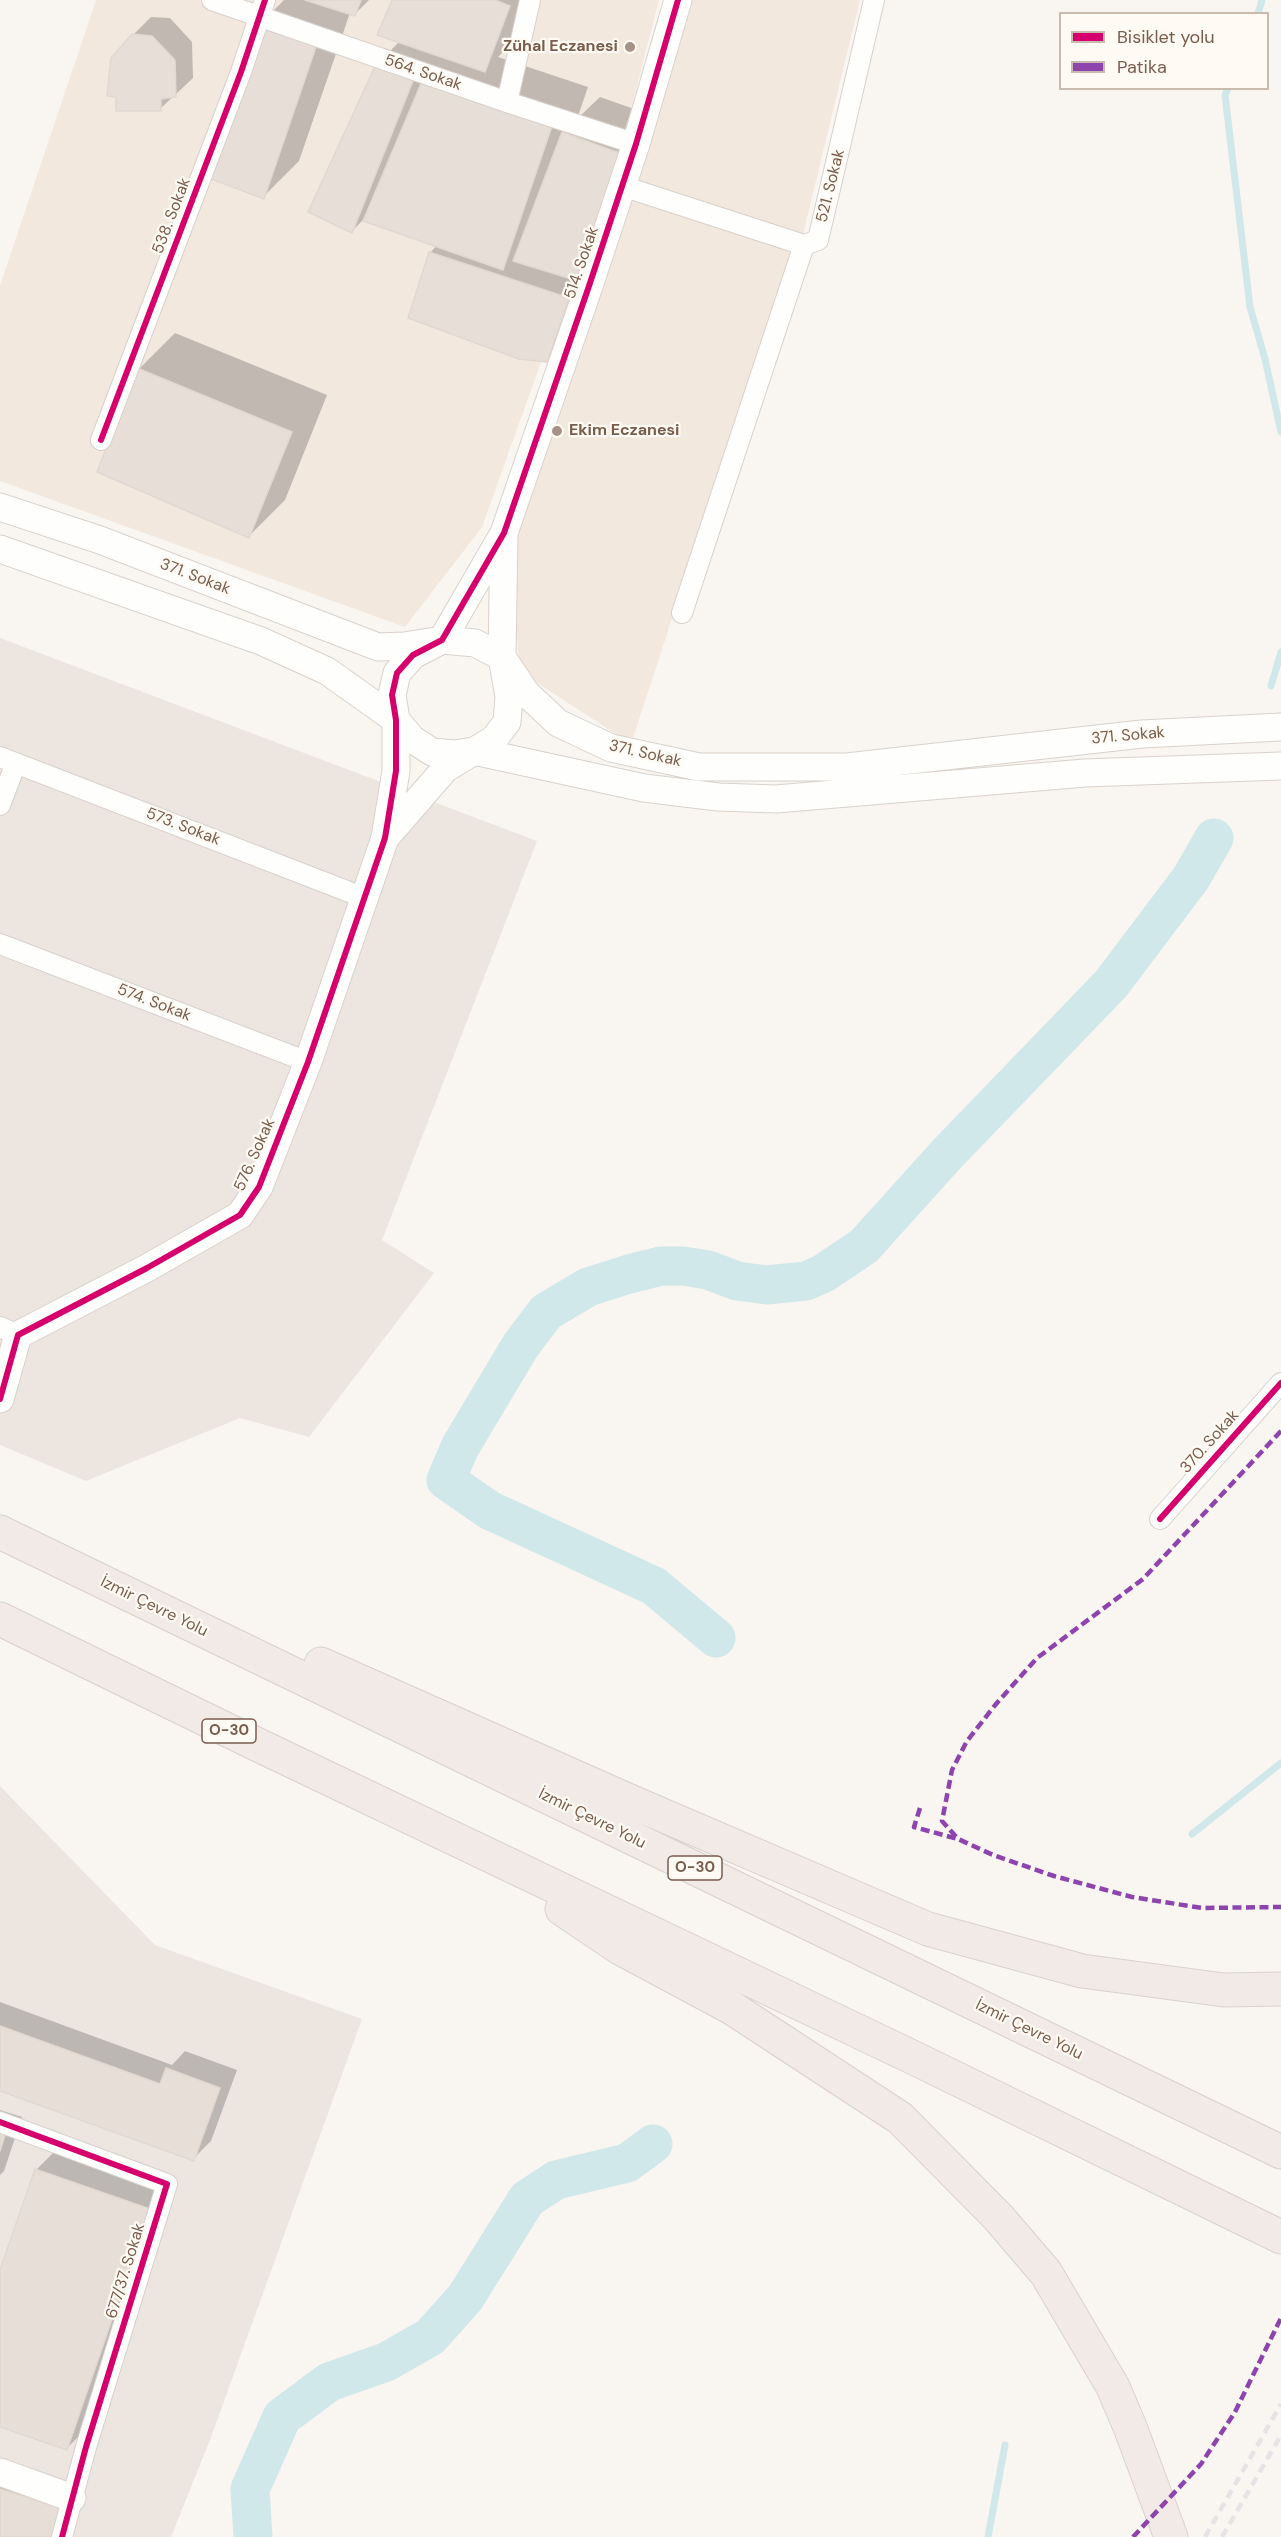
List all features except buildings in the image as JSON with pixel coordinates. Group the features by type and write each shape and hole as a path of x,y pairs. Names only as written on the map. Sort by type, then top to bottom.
{"highway":[{"name":"İzmir Çevre Yolu","path":"0,1532 1276,2149"},
{"path":"119,1590 273,1642 632,1802 928,1929 1082,1971 1224,1990 1281,1989"},
{"name":"O-30","path":"0,1619 910,2056 1281,2237"},
{"path":"460,1841 620,1948 732,2008 900,2118 998,2217 1046,2273 1113,2387 1171,2537"}],"main road":[{"name":"514. Sokak","path":"504,533 636,144 678,0"},
{"name":"371. Sokak","path":"0,507 100,540 378,647 404,646 441,640 475,643 502,657 526,693 558,723 611,748 699,767 847,766 1142,734 1281,727"},
{"path":"385,838 396,771 396,720 392,694 397,672 413,656 441,640 504,533"},
{"path":"385,838 445,769 494,739 507,722 509,697 502,657 504,533"},
{"name":"371. Sokak","path":"0,549 261,641 327,671 396,720 412,739 432,752 454,754 474,751 644,788 718,797 776,799 1085,773 1281,766"},
{"name":"576. Sokak","path":"0,1399 9,1331 147,1268 240,1215 259,1187 308,1062 385,838"},
{"path":"0,2472 72,2498"}],"street":[{"name":"564. Sokak","path":"212,0 262,8 507,102 636,144"},
{"path":"507,102 530,0"},
{"name":"521. Sokak","path":"804,246 818,240 874,0"},
{"name":"538. Sokak","path":"101,440 262,8"},
{"path":"622,186 804,246 682,613"},
{"path":"0,805 8,760"},
{"name":"573. Sokak","path":"8,760 365,898"},
{"name":"574. Sokak","path":"0,944 308,1062"},
{"name":"370. Sokak","path":"1160,1519 1281,1383"},
{"name":"677/37. Sokak","path":"0,2121 167,2184 62,2537"}],"shaded area":[{"path":"96,0 659,0 630,113 482,527 405,627 0,481 0,286"},
{"path":"683,0 860,0 803,234 629,183"},
{"path":"626,197 792,252 631,744 519,671 512,534"},
{"path":"0,638 537,841 382,1240 434,1273 309,1437 240,1418 86,1481 0,1445"},
{"path":"0,1786 155,1945 362,2019 210,2440 171,2537 0,2537"}],"waterway":[{"path":"1259,12 1262,0"},
{"path":"1227,90 1225,95 1250,307 1265,359 1281,432"},
{"path":"1271,686 1281,652"},
{"path":"716,1638 654,1586 489,1510 446,1480 460,1447 521,1345 546,1312 588,1287 629,1274 661,1266 683,1266 708,1270 737,1281 767,1285 806,1281 824,1273 864,1246 947,1154 1111,984 1191,878 1214,838"},
{"path":"1192,1834 1281,1763"},
{"path":"253,2537 250,2489 282,2417 329,2382 386,2362 430,2337 465,2298 527,2199 556,2180 627,2163 653,2144"},
{"path":"988,2537 1005,2445"}],"railway":[{"path":"1205,2537 1281,2404"},
{"path":"1222,2537 1281,2435"}],"marked path":[{"path":"1281,1431 1143,1579 1037,1658 996,1704 967,1741 952,1770 942,1821 958,1839 993,1855 1054,1876 1132,1897 1202,1908 1281,1907"},
{"path":"920,1808 914,1827 958,1839"},
{"path":"1133,2537 1201,2464 1235,2412 1281,2318"}],"cycle path":[{"path":"101,440 241,72 265,0"},
{"path":"0,1399 18,1335 147,1268 240,1215 259,1187 308,1062 385,838 396,771 396,720 392,695 397,673 413,655 442,640 504,533 636,144 678,0"},
{"path":"1160,1519 1281,1383"},
{"path":"0,2122 167,2184 86,2447 62,2537"}],"place":[{"name":"Zühal Eczanesi","path":"630,47"},
{"name":"Ekim Eczanesi","path":"557,431"}]}
